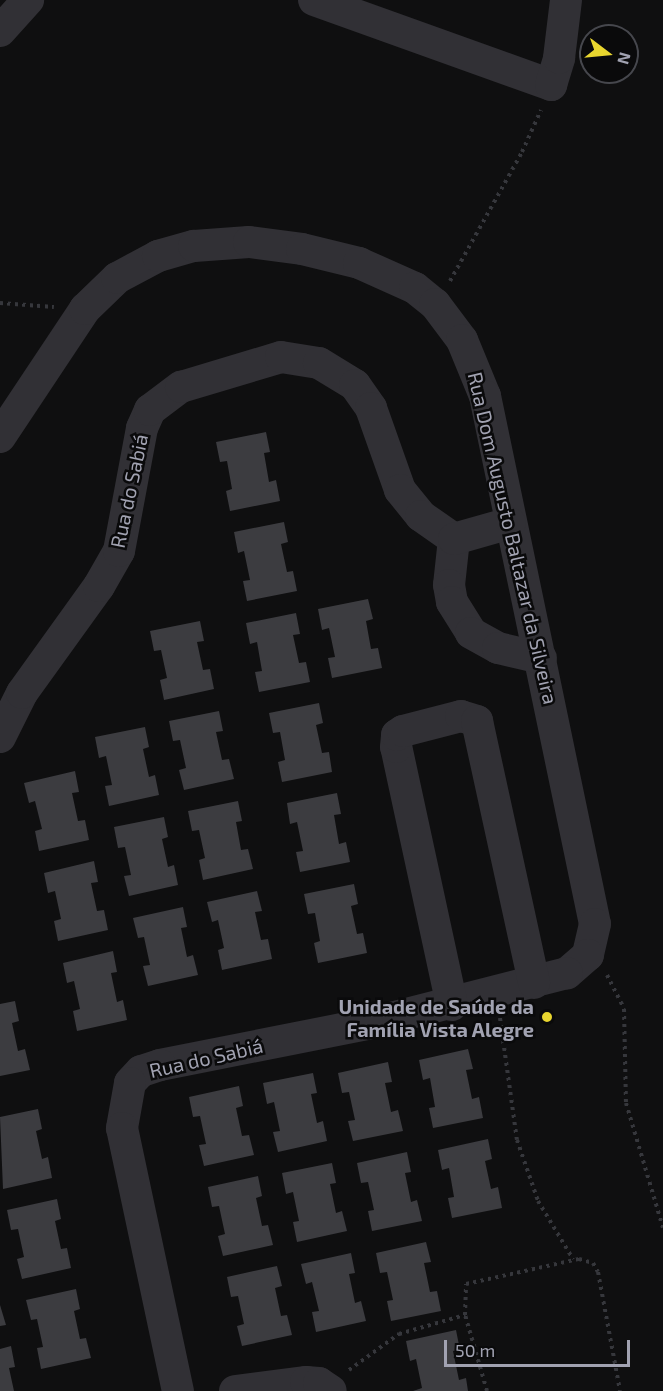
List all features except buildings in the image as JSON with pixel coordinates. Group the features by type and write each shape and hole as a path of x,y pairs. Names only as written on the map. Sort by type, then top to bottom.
{"street":[{"path":"0,31 28,0"},
{"path":"314,0 502,70 552,84 559,58 566,0"},
{"name":"Rua Dom Augusto Baltazar da Silveira","path":"0,437 85,309 117,278 158,256 194,246 249,242 302,249 359,263 415,288 435,304 462,340 480,380 541,658 595,924 588,955"},
{"name":"Rua do Sabiá","path":"0,737 26,686 99,586 119,551 142,428 150,410 181,387 281,357 319,363 339,372 355,385 371,408 400,490 421,516 454,539"},
{"path":"510,523 454,539 449,585 452,602 465,625 485,643 541,658"},
{"path":"452,1005 396,747 397,735 402,731 461,716 477,721 534,983"},
{"name":"Rua do Sabiá","path":"178,1391 122,1128 130,1083 141,1071 159,1065 496,994 567,973 588,955"},
{"path":"252,1389 306,1382 330,1389"}],"path":[{"path":"435,304 466,257 517,162 552,84"},
{"path":"0,303 85,309"},
{"path":"588,955 613,982 624,1009 626,1103 663,1228"},
{"path":"496,994 517,1140 538,1201 573,1259"},
{"path":"487,1391 465,1315 464,1289 475,1280 573,1259 588,1260 598,1272 620,1391"},
{"path":"330,1389 399,1334 465,1315"}],"place":[{"name":"Unidade de Saúde da Família Vista Alegre","path":"547,1017"}]}
